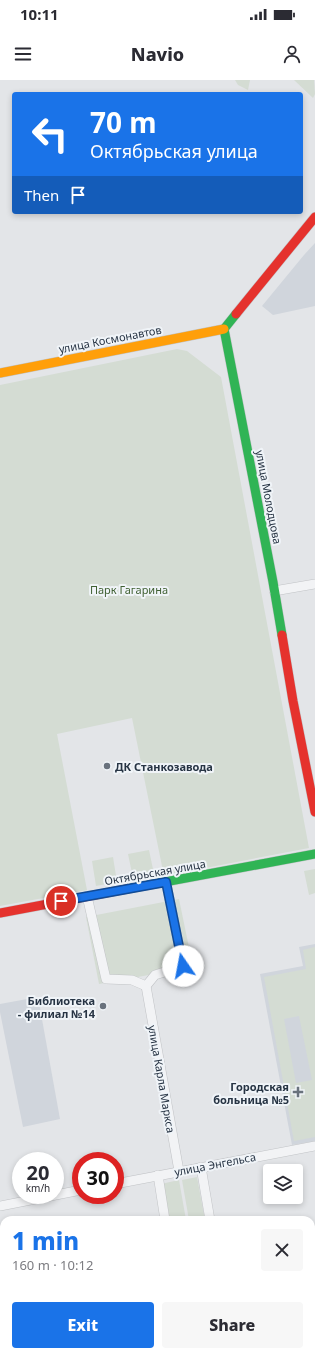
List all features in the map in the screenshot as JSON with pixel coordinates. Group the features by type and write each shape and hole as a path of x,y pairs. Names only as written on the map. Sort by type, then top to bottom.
{"street":[{"path":"224,329 315,217"},
{"name":"улица Космонавтов","path":"0,373 224,329"},
{"name":"улица Молодцова","path":"224,329 315,812"},
{"path":"274,591 315,584"},
{"name":"Октябрьская улица","path":"0,913 315,854"},
{"path":"87,896 106,979 132,980 146,986 155,975 183,966 166,882"},
{"name":"улица Карла Маркса","path":"146,986 179,1171"},
{"name":"улица Энгельса","path":"124,1182 315,1146"},
{"path":"200,1167 209,1216"},
{"path":"158,1175 164,1216"},
{"path":"0,1206 72,1192"}],"shaded area":[{"path":"315,243 315,306 273,315 262,306"},
{"name":"Городская больница №5","path":"315,944 315,1141 292,1145 260,974 303,966 299,947"},
{"path":"38,997 60,1119 23,1127 0,1012 0,1004"}],"green space":[{"path":"235,80 250,80 248,90 238,85"},
{"path":"294,80 314,80 315,94 313,98"},
{"name":"Парк Гагарина","path":"177,349 187,351 221,377 309,848 164,876 132,718 57,734 87,890 0,906 0,385"},
{"path":"149,850 154,874 133,878 128,854"},
{"path":"113,857 117,882 96,886 92,861"},
{"path":"315,869 315,893 309,895 304,871"},
{"path":"179,899 193,967 99,984 86,917"},
{"name":"Городская больница №5","path":"315,947 315,1137 294,1141 264,977 306,969 303,950","holes":["299,1016 312,1080 296,1083 284,1019"]},
{"path":"197,1177 204,1216 188,1216 182,1180"},
{"path":"179,1180 185,1216 167,1216 161,1184"}],"traffic: fast":[{"path":"236,314 224,329 282,635"},
{"path":"127,889 315,854"}],"traffic: slow":[{"path":"0,373 224,329"}],"traffic: jam":[{"path":"236,314 315,217"},
{"path":"282,635 293,701 315,812"},
{"path":"0,913 127,889"}],"place":[{"name":"ДК Станкозавода","path":"107,766"},
{"name":"Библиотека - филиал №14","path":"103,1006"},
{"name":"Городская больница №5","path":"298,1092"}],"route":[{"path":"61,901 166,882 183,966"}]}
